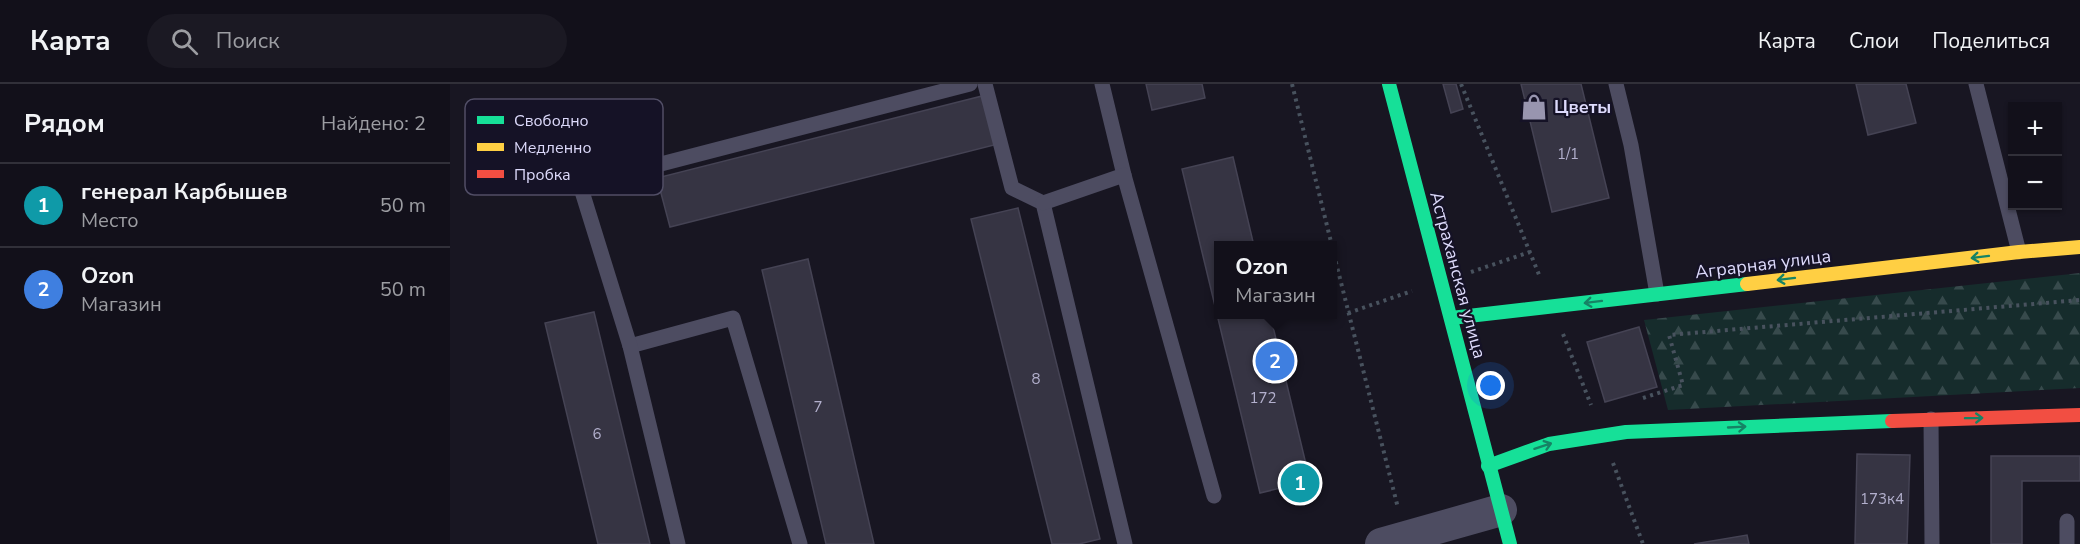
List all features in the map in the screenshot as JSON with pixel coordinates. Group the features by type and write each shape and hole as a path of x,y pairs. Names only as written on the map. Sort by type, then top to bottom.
{"street":[{"name":"Астраханская улица","path":"1389,84 1510,544"},
{"name":"Аграрная улица","path":"1451,318 2019,252 2080,247"},
{"path":"1488,466 1549,444 1626,432 2080,415"},
{"path":"1393,541 1501,510"}],"lane":[{"path":"663,164 970,84"},
{"path":"985,84 1012,188 1043,203 1125,175"},
{"path":"1102,84 1214,496"},
{"path":"1616,84 1631,145 1657,294"},
{"path":"1976,84 2019,252"},
{"path":"583,195 630,346 678,544"},
{"path":"1043,203 1125,544"},
{"path":"630,346 733,318 800,544"},
{"path":"1931,419 1932,544"},
{"path":"2067,521 2067,544"}],"path":[{"path":"1292,84 1331,241"},
{"path":"1337,270 1393,541"},
{"path":"1639,400 1683,385 1669,335 2080,300"}],"green space":[{"path":"2080,273 2080,388 1668,410 1644,320"}],"building":[{"path":"1146,84 1202,84 1205,98 1152,110"},
{"path":"1443,84 1456,84 1463,109 1451,113"},
{"path":"1521,84 1581,84 1609,198 1552,212"},
{"path":"1856,84 1906,84 1916,123 1868,135"},
{"path":"986,95 998,144 670,227 662,195 663,176"},
{"path":"1233,157 1253,241 1214,241 1214,302 1182,169"},
{"path":"1018,208 1100,539 1079,544 1052,544 971,219"},
{"path":"808,259 874,544 826,544 762,270"},
{"path":"594,312 650,544 598,544 545,323"},
{"path":"1218,319 1271,319 1310,481 1260,493"},
{"path":"1639,327 1657,387 1605,402 1587,342"},
{"path":"1857,454 1910,455 1907,544 1855,544"},
{"path":"1991,456 2080,456 2080,481 2022,481 2022,544 1991,544"},
{"path":"1747,535 1749,544 1694,544"}],"traffic: fast":[{"path":"1389,84 1510,544"},
{"path":"1451,318 1747,284"},
{"path":"1488,466 1549,444 1626,432 1892,421"}],"traffic: slow":[{"path":"1747,284 2080,247"}],"traffic: jam":[{"path":"1892,421 2080,415"}],"place":[{"name":"Цветы","path":"1534,107"},
{"name":"Ozon","path":"1275,361"},
{"name":"генерал Карбышев","path":"1300,483"}]}
